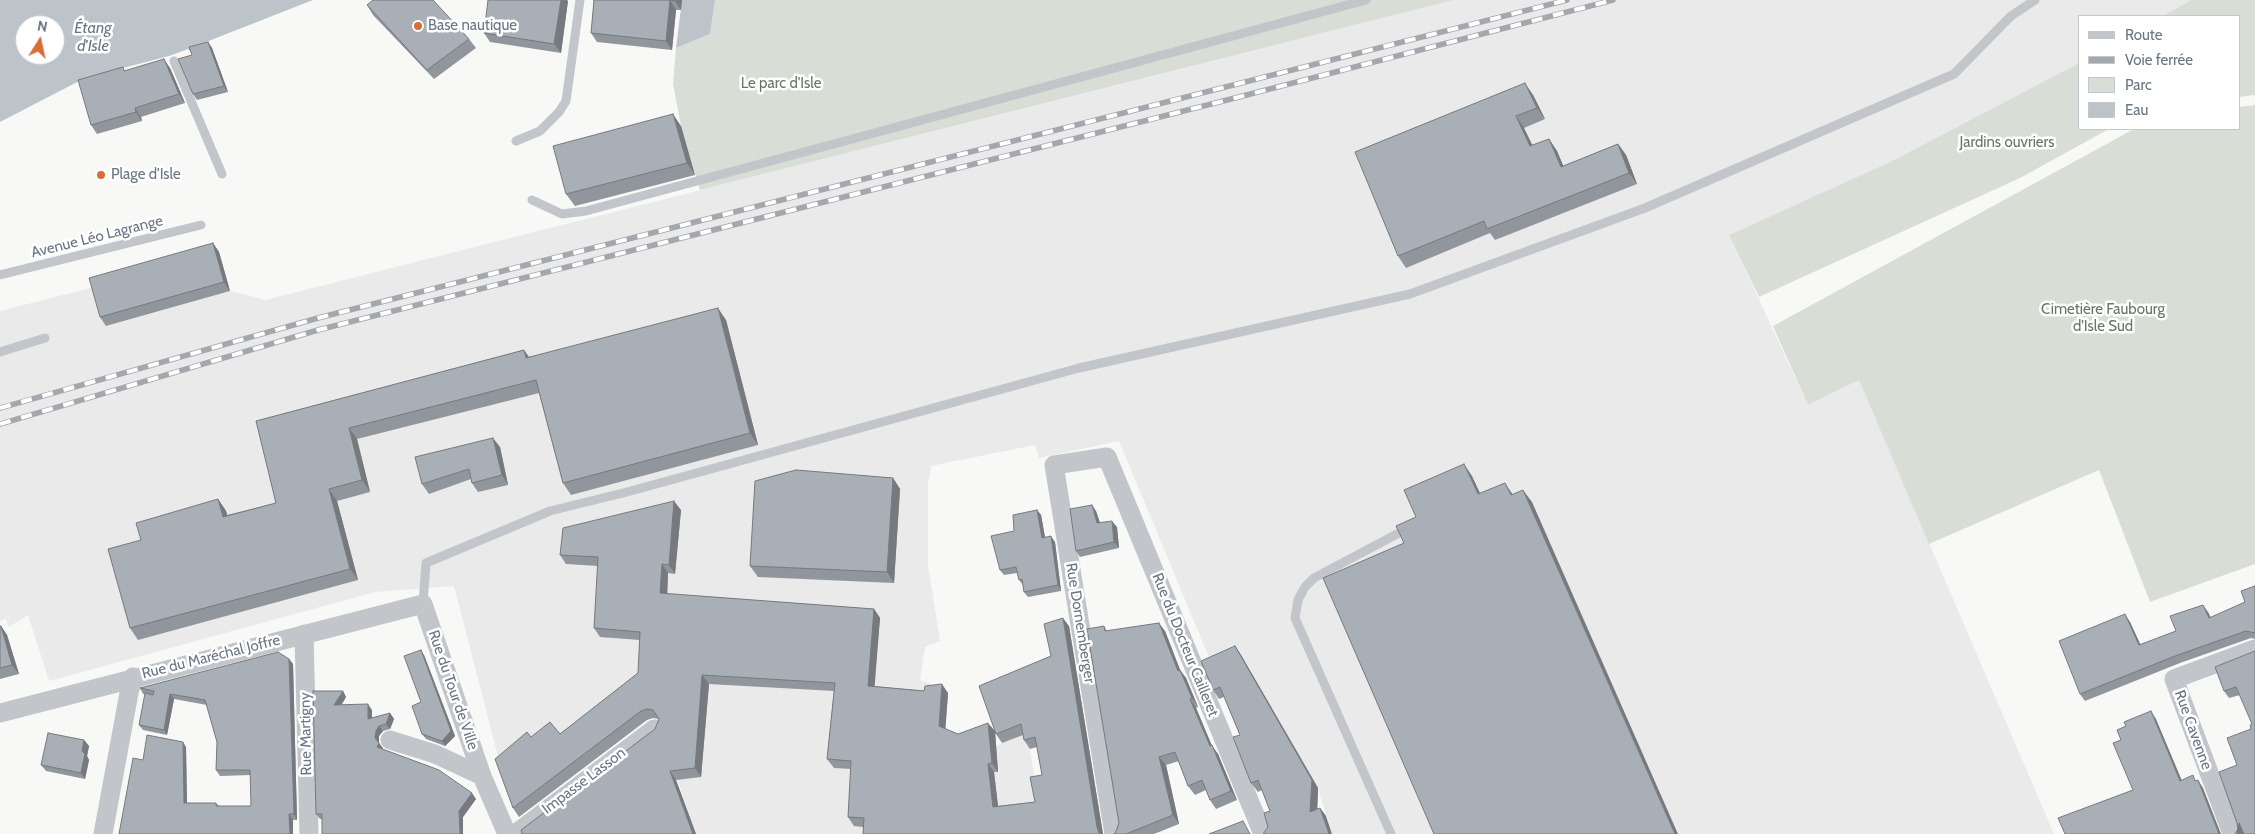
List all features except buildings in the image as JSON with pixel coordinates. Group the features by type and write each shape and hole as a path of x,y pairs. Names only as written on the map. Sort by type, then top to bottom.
{"street":[{"name":"Rue Dornemberger","path":"1107,457 1054,466 1114,834"},
{"name":"Rue du Docteur Cailleret","path":"1107,457 1263,834"},
{"name":"Rue du Maréchal Joffre","path":"0,713 133,677 423,604"},
{"name":"Rue du Tour de Ville","path":"423,604 482,776 507,834"},
{"name":"Rue Martigny","path":"304,634 309,834"},
{"name":"Rue Cavenne","path":"2232,834 2174,679 2255,649"},
{"path":"103,834 133,677"},
{"name":"Impasse Lasson","path":"515,834 654,729"},
{"name":"Rue du Tour de Ville","path":"390,740 436,754 482,776"}],"lane":[{"path":"516,141 540,131 559,112 566,101 580,0"},
{"path":"532,200 562,214 586,211 1366,0"},
{"path":"423,604 426,563 550,511 627,492 1079,368 1410,294 1645,208 1954,74 2012,16 2035,0"},
{"path":"174,61 222,174"},
{"name":"Avenue Léo Lagrange","path":"0,275 201,225"},
{"path":"0,352 45,338"},
{"path":"1391,834 1295,618 1298,600 1305,587 1314,578 1397,534"}],"shaded area":[{"path":"1454,0 2191,0 2165,15 2078,15 2078,64 1892,161 1729,235 1808,405 1859,380 2054,834 1332,834 1318,788 1241,655 1213,667 1119,441 1039,458 1035,445 931,466 928,484 928,565 940,641 925,647 920,680 931,684 927,728 983,751 1027,733 1044,834 696,834 644,682 566,743 501,768 454,586 375,592 49,681 28,615 9,627 6,619 0,621 0,311 95,287 107,326 230,291 265,300"}],"green space":[{"name":"Le parc d'Isle","path":"715,0 1454,0 700,190 681,126 673,84 676,48 710,34"},
{"path":"2191,0 2255,0 2255,95 2240,97 2240,15 2165,15"},
{"name":"Jardins ouvriers","path":"2078,64 2078,130 2107,130 2020,178 1759,297 1729,235 1892,161"},
{"name":"Cimetière Faubourg d'Isle Sud","path":"2255,105 2255,564 2150,602 2099,470 1929,544 1859,380 1808,405 1773,326 2132,130 2240,130 2240,107"}],"water":[{"name":"Étang d'Isle","path":"0,0 313,0 206,42 208,49 193,54 188,49 169,56 85,78 0,122"},
{"path":"682,0 715,0 710,34 676,48"}],"railway":[{"path":"0,408 318,318 1567,0"},
{"path":"0,424 318,330 1235,98 1613,0"}],"place":[{"name":"Base nautique","path":"418,26"},
{"name":"Plage d'Isle","path":"101,175"}]}
